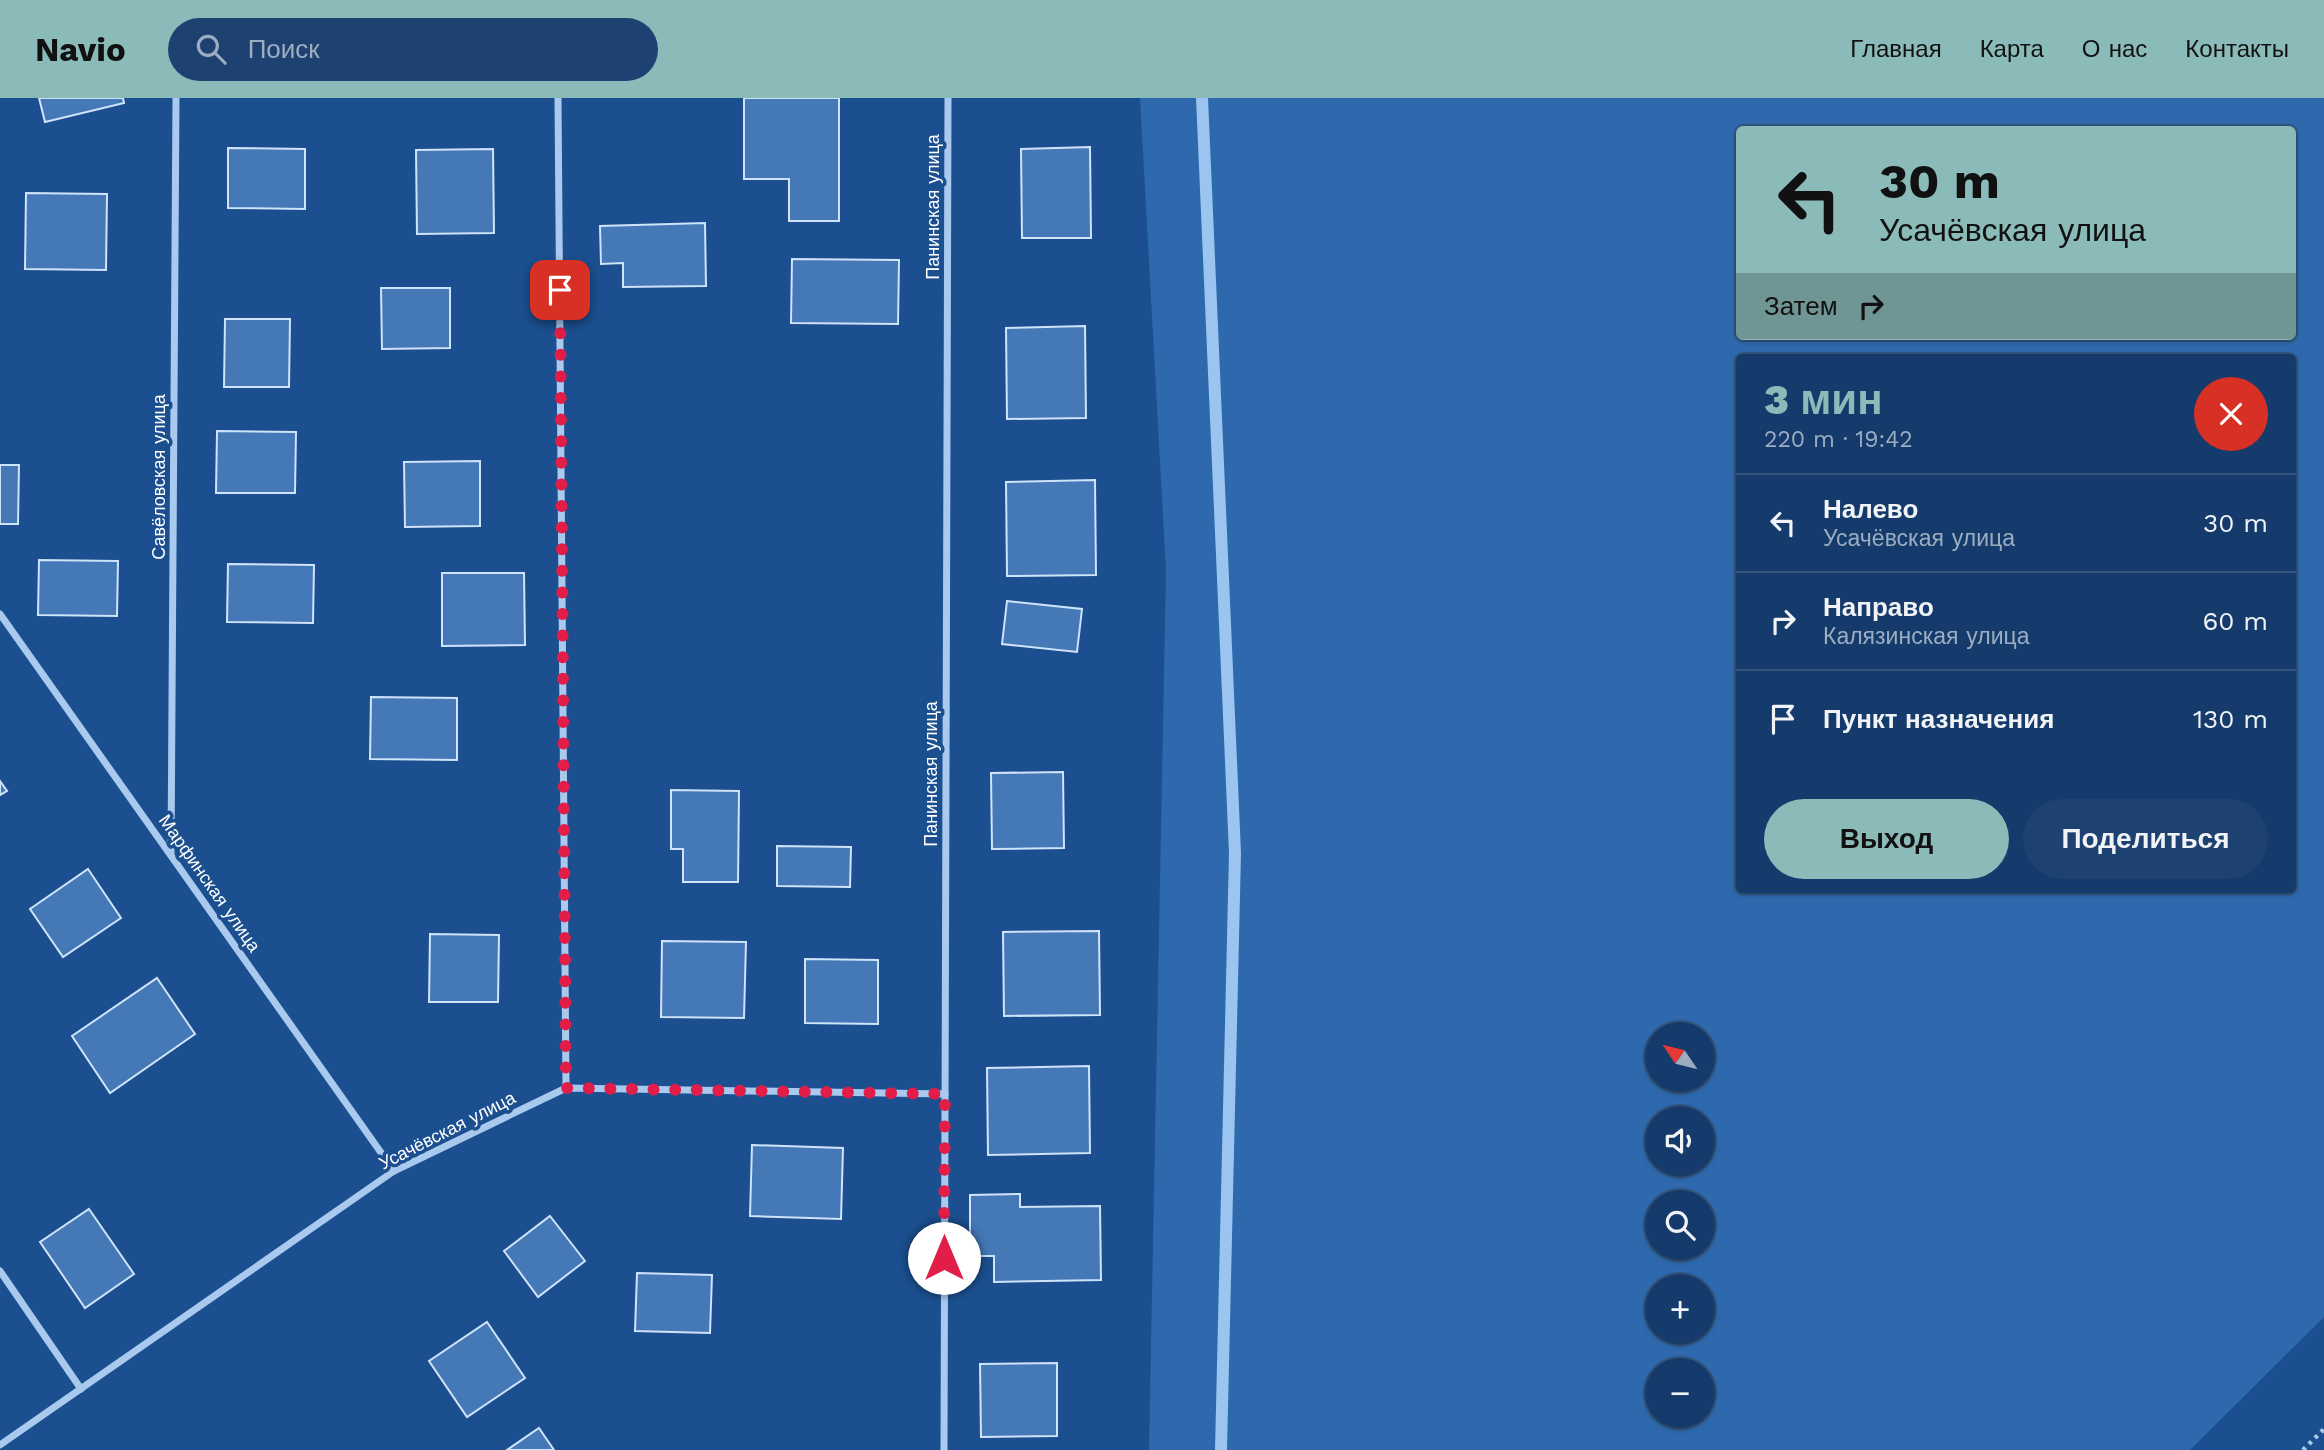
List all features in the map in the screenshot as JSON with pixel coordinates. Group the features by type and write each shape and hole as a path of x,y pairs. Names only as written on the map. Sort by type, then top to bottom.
{"street":[{"name":"Савёловская улица","path":"171,855 176,98"},
{"path":"558,98 566,1088"},
{"name":"Панинская улица","path":"944,1450 948,98"},
{"name":"Марфинская улица","path":"0,614 394,1171"},
{"name":"Усачёвская улица","path":"0,1445 394,1171 566,1088 945,1094"},
{"path":"0,1271 82,1389"}],"path":[{"path":"2303,1450 2324,1429"}],"shaded area":[{"path":"1140,98 2324,98 2324,1317 2190,1450 1149,1450 1166,571"}],"building":[{"path":"39,98 123,98 124,103 45,122"},
{"path":"744,98 839,98 839,221 789,221 789,179 744,179"},
{"path":"1090,147 1091,238 1022,238 1021,149"},
{"path":"228,148 305,149 305,209 228,208"},
{"path":"493,149 494,233 417,234 416,150"},
{"path":"26,193 107,194 106,270 25,269"},
{"path":"705,223 706,286 623,287 623,263 601,264 600,226"},
{"path":"792,259 899,260 898,324 791,323"},
{"path":"381,288 450,288 450,348 382,349"},
{"path":"225,319 290,319 289,387 224,387"},
{"path":"1085,326 1086,418 1007,419 1006,328"},
{"path":"217,431 296,432 295,493 216,493"},
{"path":"480,461 480,526 405,527 404,462"},
{"path":"0,465 19,465 18,524 0,524"},
{"path":"1095,480 1096,575 1007,576 1006,482"},
{"path":"39,560 118,561 117,616 38,615"},
{"path":"228,564 314,565 313,623 227,622"},
{"path":"442,573 524,573 525,645 442,646"},
{"path":"1007,601 1082,609 1077,652 1002,644"},
{"path":"371,697 457,698 457,760 370,759"},
{"path":"1063,772 1064,848 992,849 991,773"},
{"path":"0,781 7,791 0,795"},
{"path":"671,790 739,791 738,882 683,882 683,849 671,849"},
{"path":"777,846 851,847 850,887 777,886"},
{"path":"88,869 121,918 63,957 30,909"},
{"path":"1099,931 1100,1015 1004,1016 1003,932"},
{"path":"430,934 499,935 498,1002 429,1002"},
{"path":"662,941 746,942 744,1018 661,1017"},
{"path":"805,959 878,960 878,1024 805,1023"},
{"path":"157,978 195,1034 110,1093 72,1036"},
{"path":"1089,1066 1090,1153 988,1155 987,1068"},
{"path":"752,1145 843,1148 841,1219 750,1216"},
{"path":"1020,1194 1020,1207 1100,1206 1101,1280 994,1282 994,1256 970,1256 970,1195"},
{"path":"89,1209 134,1274 85,1308 40,1242"},
{"path":"550,1216 585,1261 538,1297 504,1251"},
{"path":"637,1273 712,1275 710,1333 635,1331"},
{"path":"487,1322 525,1378 467,1417 429,1361"},
{"path":"1057,1363 1057,1436 981,1437 980,1364"},
{"path":"539,1428 554,1450 507,1450"}],"waterway":[{"path":"1202,98 1235,853 1221,1450"}],"route":[{"path":"560,290 566,1088 945,1094 944,1258"}]}
